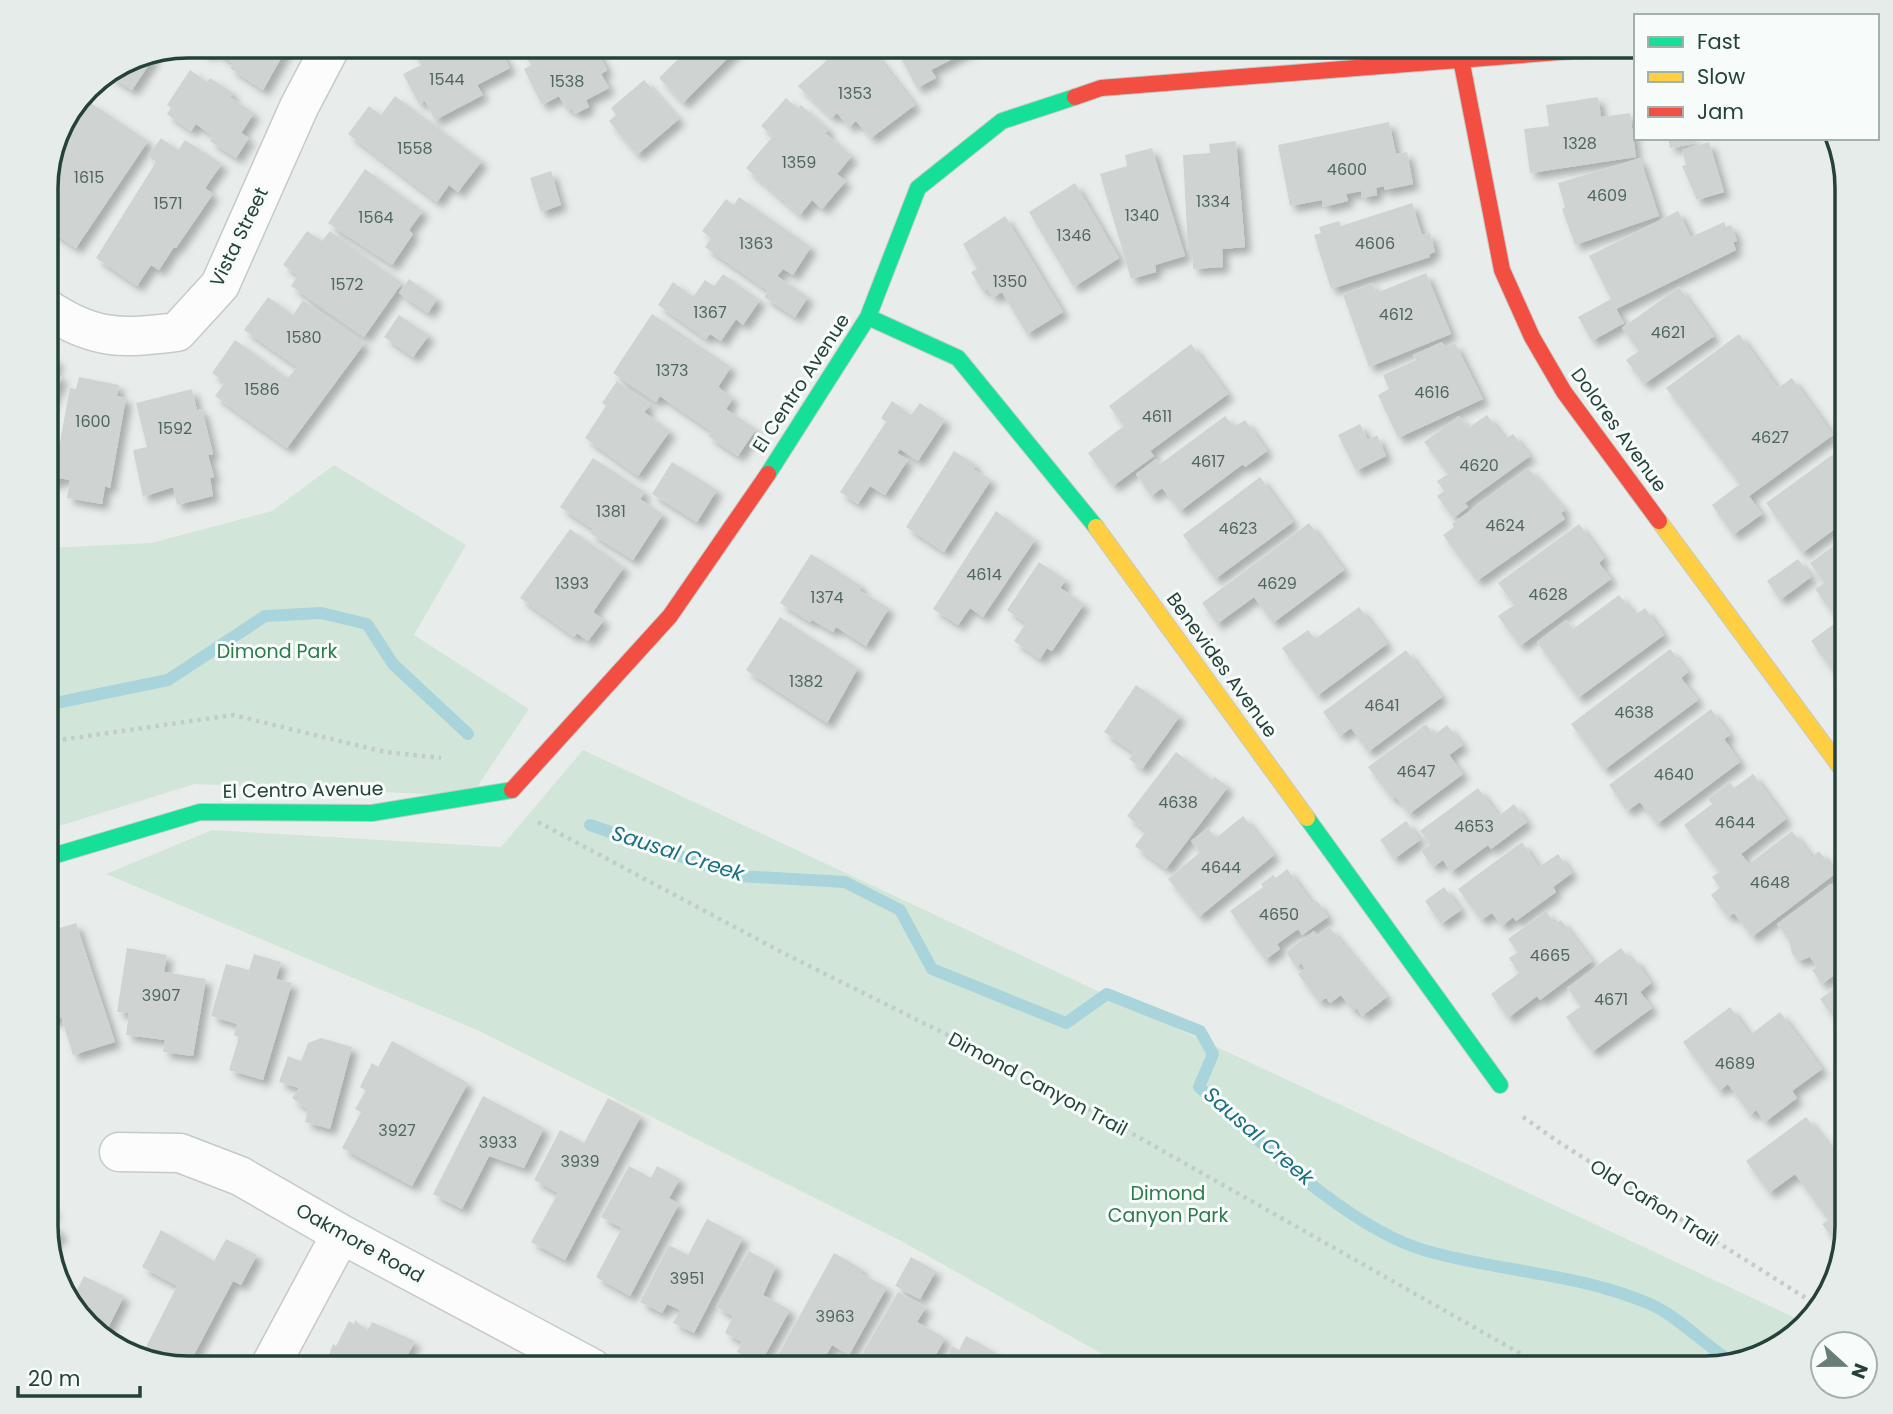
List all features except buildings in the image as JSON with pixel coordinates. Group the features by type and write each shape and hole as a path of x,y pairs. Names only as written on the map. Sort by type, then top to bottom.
{"street":[{"name":"Vista Street","path":"58,316 76,328 127,338 177,332 220,285 299,107 325,58"},
{"name":"El Centro Avenue","path":"58,854 200,812 372,813 514,790 670,617 791,440 868,317 918,188 1002,121 1101,88 1474,58"},
{"name":"Dolores Avenue","path":"1461,59 1502,270 1532,337 1563,391 1835,760"},
{"name":"Benevides Avenue","path":"868,317 958,358 1109,543 1500,1085"},
{"name":"Oakmore Road","path":"119,1152 180,1153 240,1176 341,1234 570,1356"},
{"path":"275,1356 341,1234"}],"path":[{"path":"58,740 233,715 386,752 450,760"},
{"name":"Dimond Canyon Trail","path":"534,819 787,955 1036,1079 1525,1356"},
{"name":"Old Cañon Trail","path":"1500,1085 1524,1117 1560,1143 1811,1301"}],"green space":[{"name":"Dimond Park","path":"334,465 466,545 414,635 529,709 471,796 195,784 58,826 58,547 151,543 272,511"},
{"name":"Dimond Canyon Park","path":"583,750 1796,1319 1763,1343 1731,1354 1705,1356 1106,1356 903,1242 477,1030 106,874 212,830 501,847"}],"waterway":[{"name":"Sausal Creek","path":"58,703 168,680 265,616 321,613 367,624 393,664 468,734"},
{"name":"Sausal Creek","path":"590,825 738,876 845,882 900,910 932,969 1066,1023 1107,994 1200,1031 1213,1054 1199,1087 1277,1157 1367,1224 1427,1251 1567,1279 1623,1294 1659,1309 1722,1355"}],"traffic: fast":[{"path":"768,474 868,317 918,188 1002,121 1075,97"},
{"path":"868,317 958,358 1096,527"},
{"path":"58,854 200,812 372,813 512,790"},
{"path":"1307,818 1500,1085"}],"traffic: slow":[{"path":"1659,521 1835,760"},
{"path":"1096,527 1307,818"}],"traffic: jam":[{"path":"1075,97 1101,88 1483,58"},
{"path":"1461,59 1502,270 1532,337 1564,392 1659,521"},
{"path":"512,790 670,616 768,474"}]}
